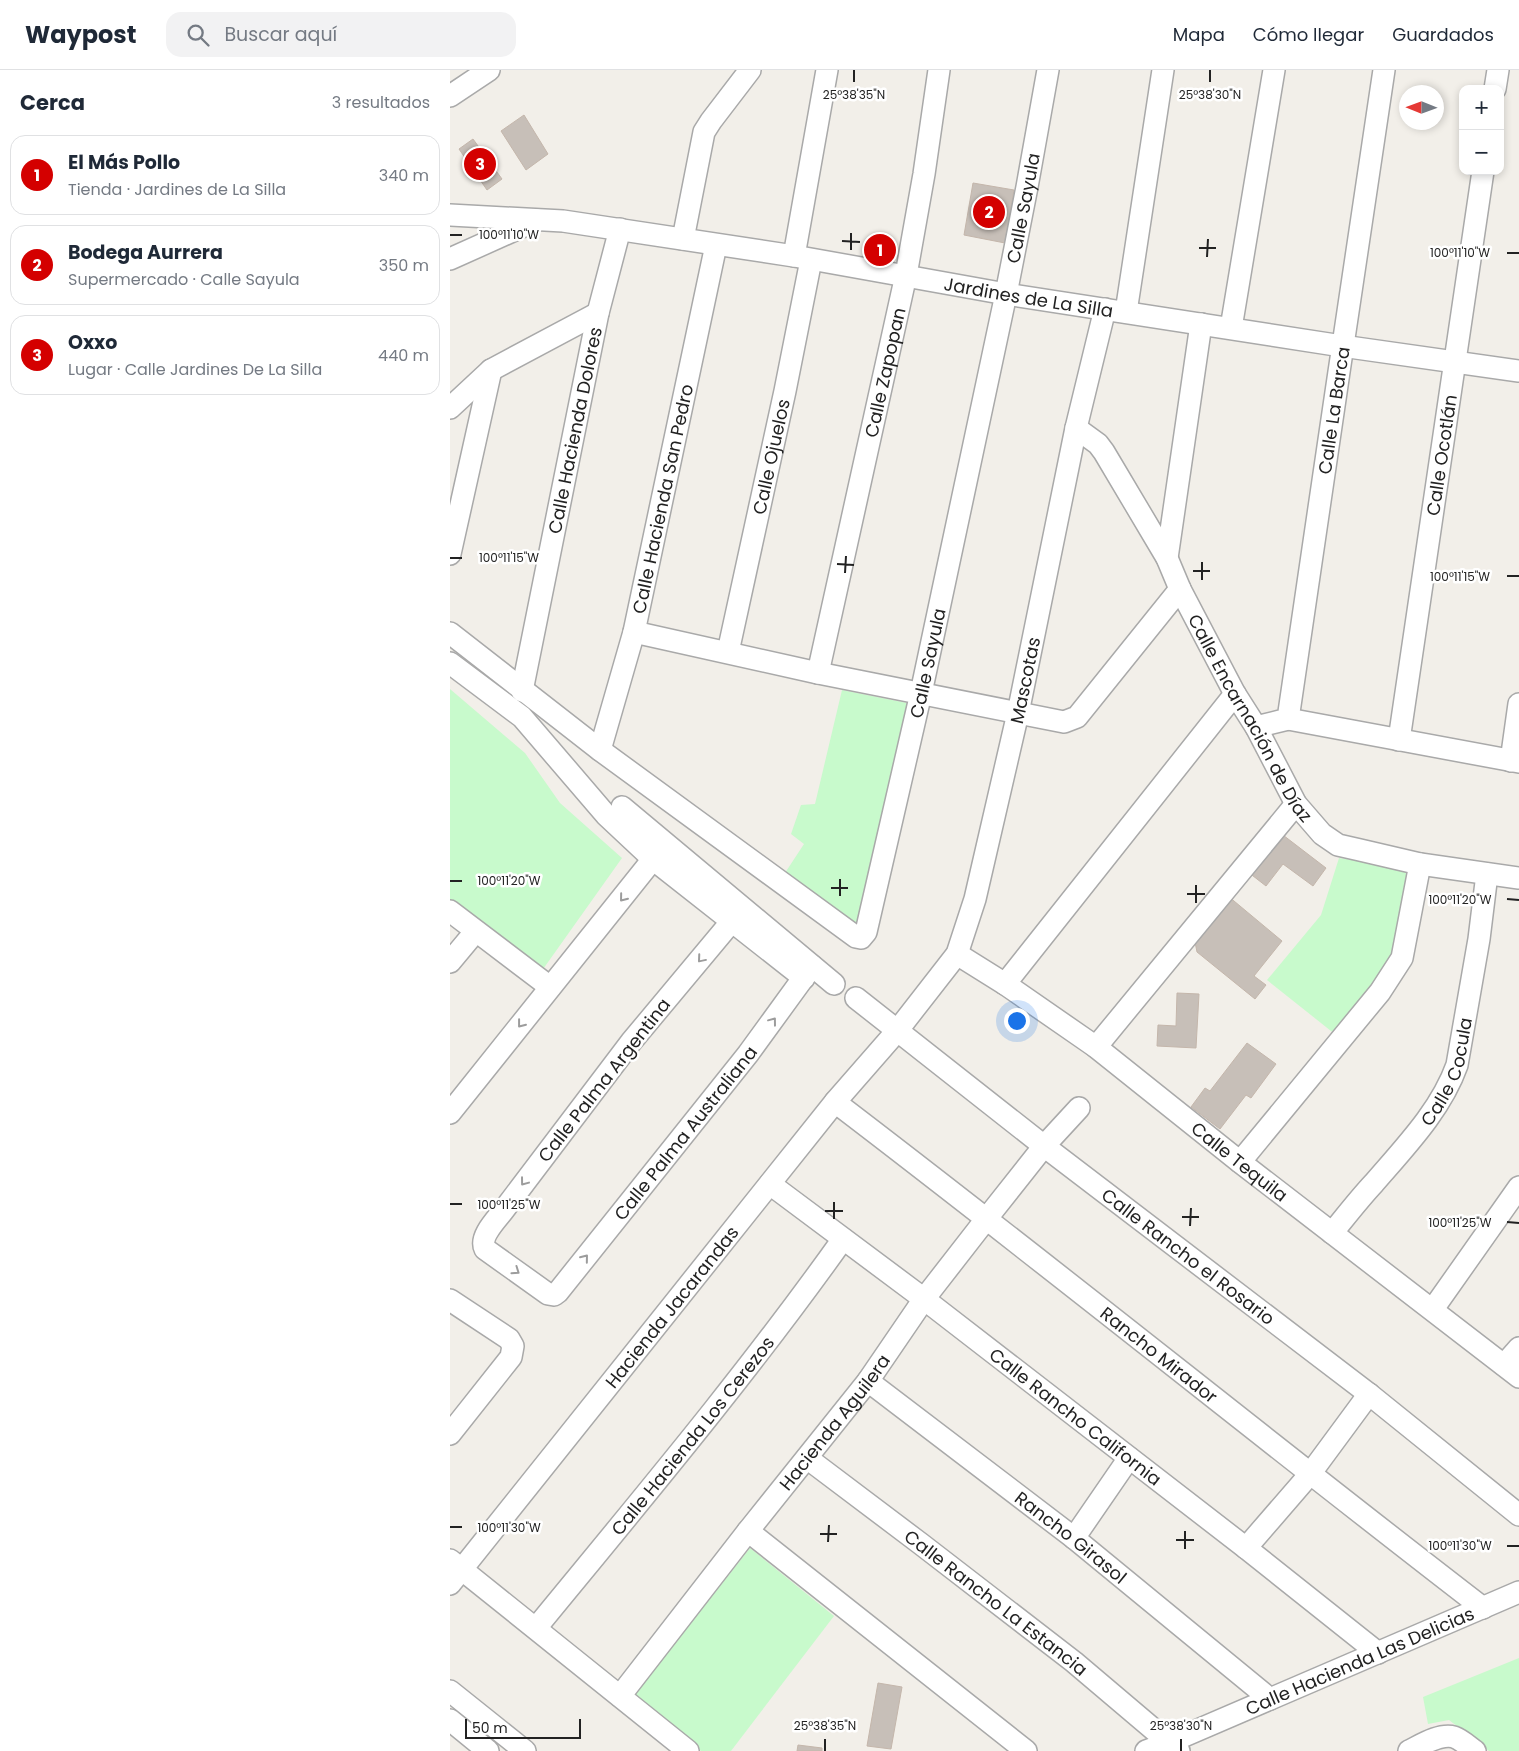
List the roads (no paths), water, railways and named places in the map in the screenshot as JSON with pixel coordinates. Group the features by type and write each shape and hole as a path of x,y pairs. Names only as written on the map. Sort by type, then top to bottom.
{"street":[{"path":"450,96 489,70"},
{"path":"683,239 704,132 710,121 750,70"},
{"name":"Calle Ojuelos","path":"728,652 785,391 827,70"},
{"name":"Calle Zapopan","path":"818,673 906,275 924,174 939,70"},
{"name":"Calle Sayula","path":"600,750 848,932 861,938 866,932 921,694 1006,294 1048,70"},
{"path":"1126,312 1164,70"},
{"path":"1231,328 1274,70"},
{"name":"Calle La Barca","path":"1288,719 1384,70"},
{"path":"1496,85 1498,70"},
{"name":"Calle Ocotlán","path":"1399,740 1482,175"},
{"name":"Jardines de La Silla","path":"450,215 539,219 620,229 906,275 1006,294 1342,346 1519,371"},
{"path":"450,259 539,219"},
{"name":"Calle Hacienda Dolores","path":"522,691 598,313 620,229"},
{"name":"Calle Hacienda San Pedro","path":"600,750 634,632 716,245"},
{"name":"Mascotas","path":"897,1031 957,954 975,899 1018,713 1076,428 1104,309"},
{"path":"450,408 491,370 598,313"},
{"path":"1168,558 1201,324"},
{"path":"450,554 491,370"},
{"name":"Calle Encarnación de Díaz","path":"1076,428 1098,444 1104,452 1168,558 1180,589 1296,804 1322,834 1338,845 1420,864 1519,878"},
{"path":"634,632 818,673 1064,722 1077,717 1180,589"},
{"path":"450,633 600,750"},
{"path":"450,663 522,717 606,814 659,852 808,972"},
{"path":"1005,984 1235,694"},
{"path":"1256,727 1288,719 1515,761 1519,704"},
{"path":"1096,1047 1296,804"},
{"path":"622,807 659,852 732,921 808,972 834,984"},
{"path":"450,1113 659,852"},
{"path":"1240,1162 1380,992 1402,958 1420,864"},
{"name":"Calle Cocula","path":"1332,1233 1405,1147 1443,1098 1452,1080 1457,1065 1466,1017 1479,939 1487,874"},
{"path":"450,911 475,932 550,987"},
{"name":"Calle Palma Argentina","path":"554,1295 548,1294 485,1249 483,1242 503,1210 631,1042 732,921"},
{"path":"450,962 475,932"},
{"name":"Calle Tequila","path":"957,954 1005,984 1096,1047 1240,1162 1512,1371"},
{"name":"Calle Palma Australiana","path":"554,1295 742,1062 808,972"},
{"name":"Calle Rancho el Rosario","path":"856,998 1044,1146 1370,1394 1519,1515"},
{"name":"Hacienda Jacarandas","path":"454,1571 835,1102 897,1031"},
{"name":"Rancho Mirador","path":"835,1102 987,1218 1310,1474 1483,1608"},
{"name":"Hacienda Aguilera","path":"620,1696 868,1381 924,1299 987,1218 1044,1146 1079,1108"},
{"name":"Calle Rancho California","path":"770,1184 924,1299 1246,1548 1378,1653"},
{"path":"1433,1309 1519,1187"},
{"name":"Calle Hacienda Los Cerezos","path":"536,1628 702,1425 794,1307 843,1239"},
{"path":"450,1300 509,1339 513,1346 511,1357 450,1434"},
{"path":"1512,1371 1519,1348"},
{"name":"Rancho Girasol","path":"868,1381 1074,1538 1270,1699"},
{"path":"1246,1548 1310,1474 1370,1394"},
{"name":"Calle Rancho La Estancia","path":"807,1458 1074,1662 1175,1747"},
{"path":"1074,1538 1129,1458"},
{"path":"748,1531 1026,1751"},
{"path":"454,1571 536,1628 620,1696 679,1748"},
{"name":"Calle Hacienda Las Delicias","path":"1146,1751 1175,1747 1270,1699 1519,1592"},
{"path":"450,1691 525,1751"},
{"path":"450,1720 488,1751"},
{"path":"1409,1751 1449,1736 1454,1737 1474,1751"}],"place":[{"name":"Oxxo","path":"480,164"},
{"name":"Bodega Aurrera","path":"989,212"},
{"name":"El Más Pollo","path":"880,250"}]}
